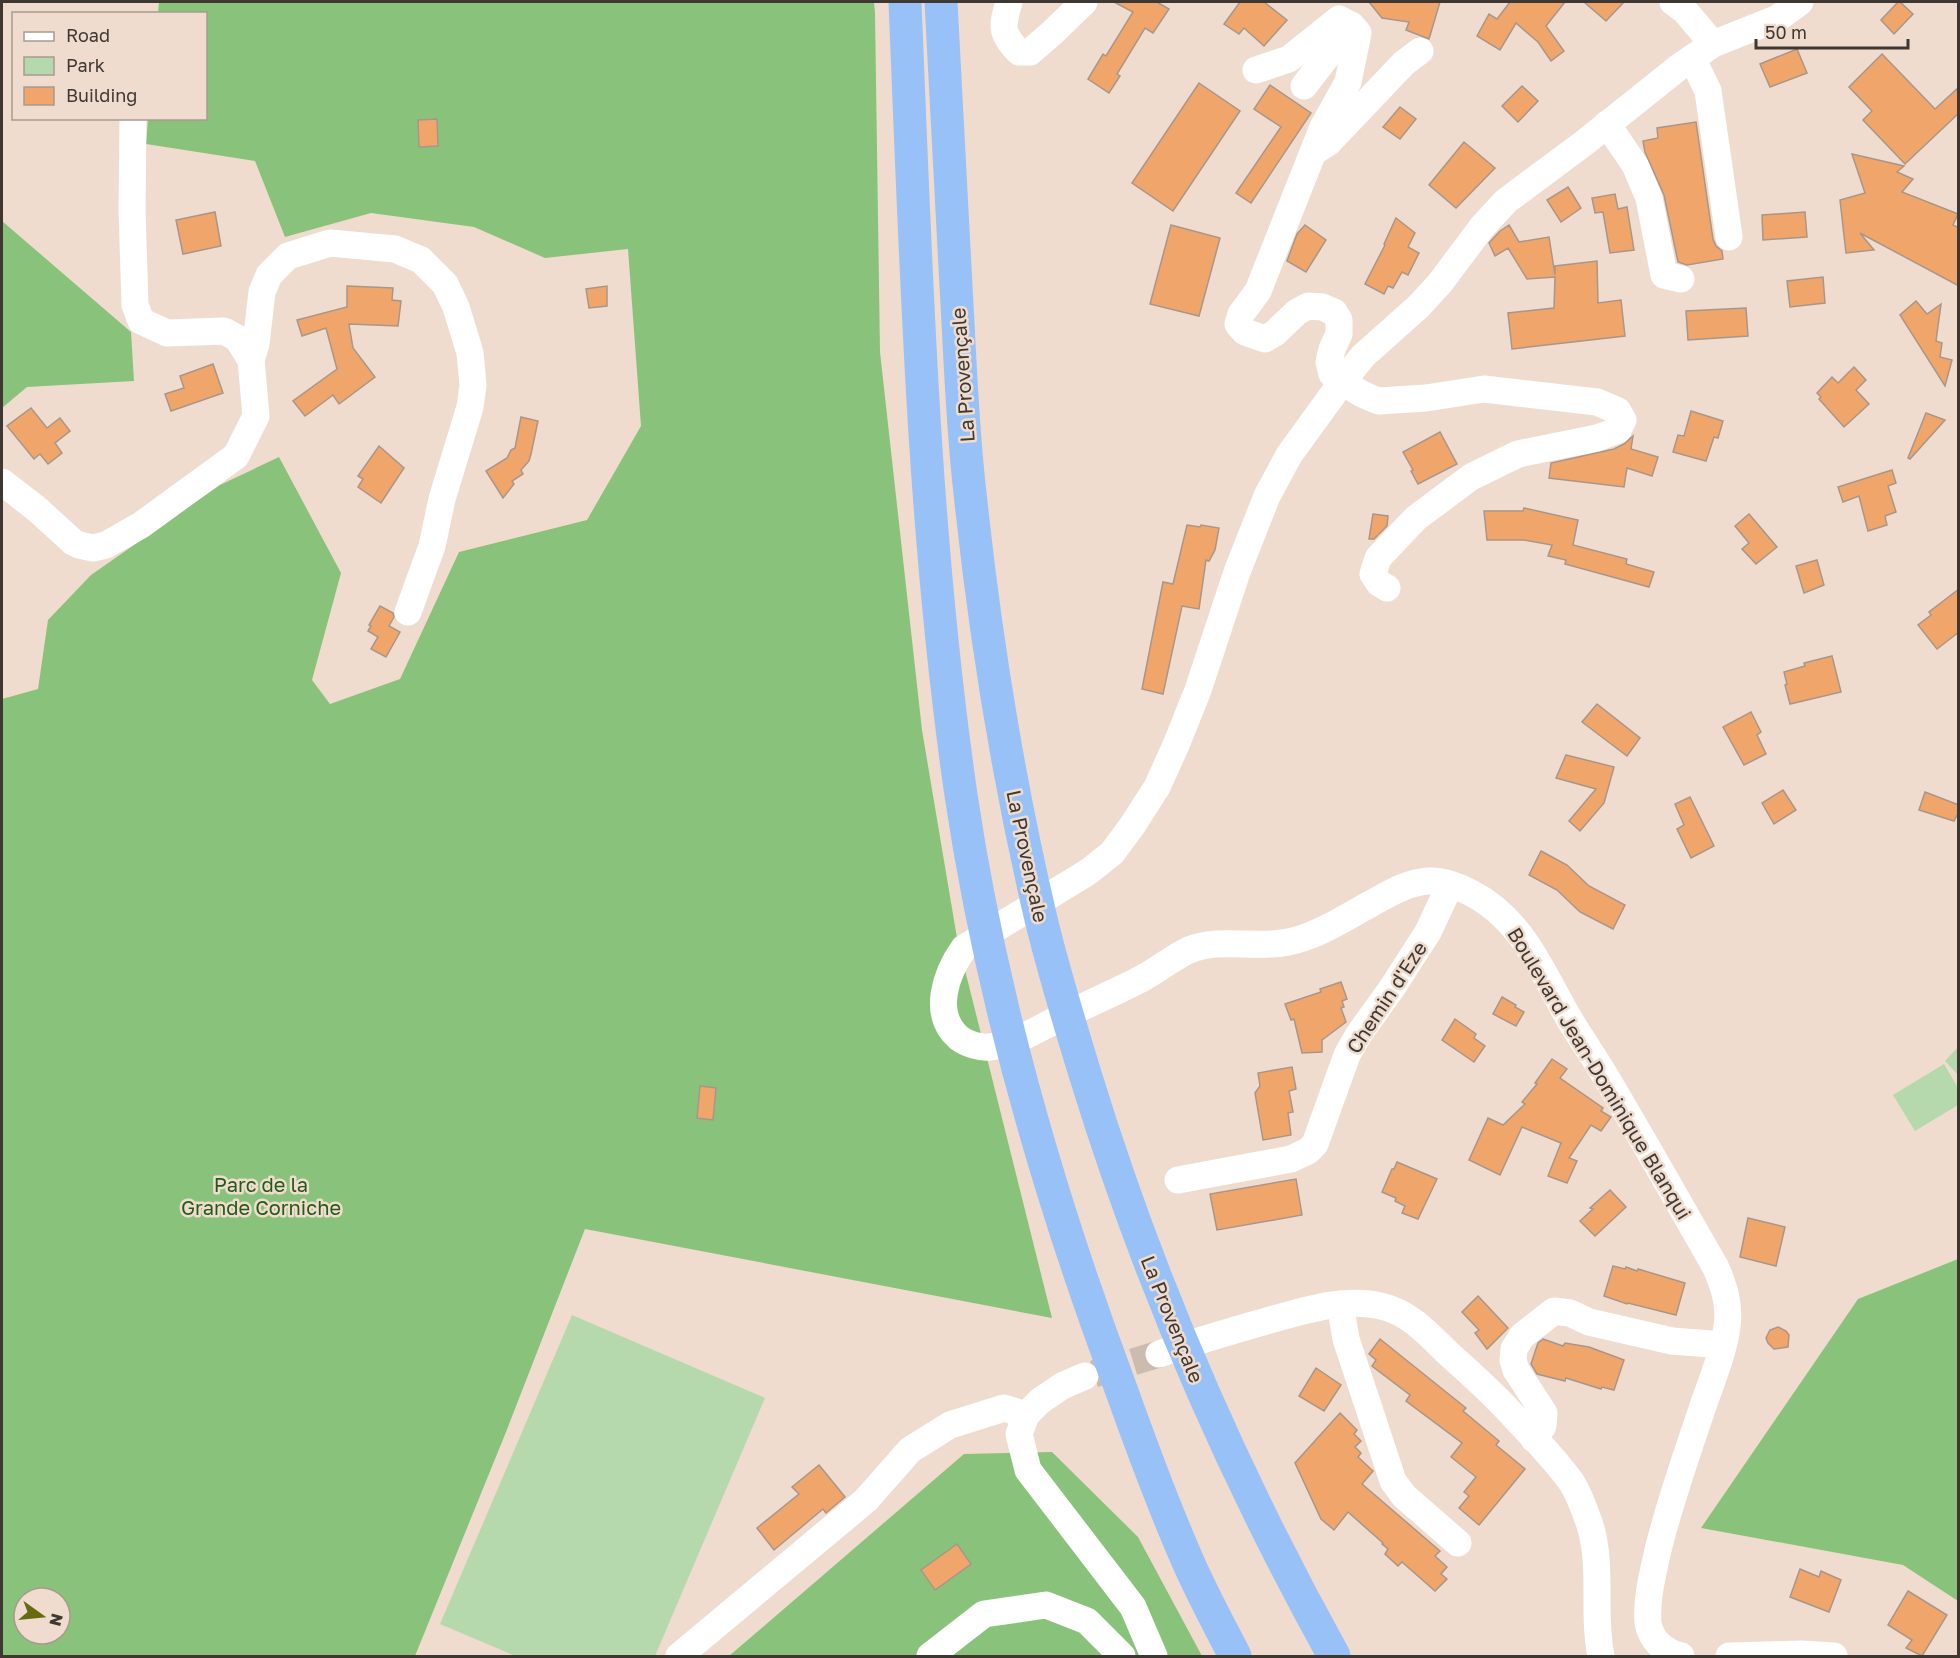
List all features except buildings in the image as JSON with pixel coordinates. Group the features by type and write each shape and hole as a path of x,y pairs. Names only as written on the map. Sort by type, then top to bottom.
{"highway":[{"name":"La Provençale","path":"906,2 920,324 934,558 960,787 981,903 1001,997 1026,1096 1058,1207 1095,1320 1187,1559 1234,1656"},
{"name":"La Provençale","path":"941,2 969,490 1003,732 1042,921 1103,1131 1174,1327 1222,1437 1271,1537 1334,1656"}],"street":[{"path":"1009,2 1003,22 1006,39 1019,52 1030,51 1084,2"},
{"path":"1673,2 1685,10 1702,51 1729,237"},
{"name":"Boulevard Jean-Dominique Blanqui","path":"1670,1654 1654,1639 1648,1623 1649,1602 1654,1569 1679,1479 1723,1345 1728,1310 1725,1290 1715,1266 1601,1069 1571,1022 1527,944 1509,921 1492,906 1471,893 1432,881 1418,882 1391,892 1328,927 1289,942 1270,945 1209,945 1192,949 1126,987 1008,1043 990,1047 977,1046 963,1041 952,1032 945,1016 943,1002 945,987 954,961 964,948 1088,872 1112,853 1132,826 1157,787 1176,745 1198,690 1237,572 1267,496 1288,455 1341,382 1363,356 1440,283 1482,227 1506,201 1702,51 1778,18 1800,2"},
{"path":"1256,70 1289,59 1339,19 1351,25 1358,33 1348,82 1323,127 1261,284 1241,314 1238,324 1245,332 1265,339 1275,333 1297,312 1308,306 1322,307 1334,312 1339,320 1340,334 1332,349 1329,362 1332,374 1341,382 1378,401 1426,398 1484,389 1597,402 1618,411 1623,420 1618,430 1597,438 1518,454 1471,477 1416,518 1378,558 1372,574 1379,583 1387,588"},
{"path":"1304,87 1351,25"},
{"path":"1312,153 1329,142 1404,63 1420,51"},
{"path":"133,120 132,210 135,305 141,321 167,333 224,330 237,338 251,360"},
{"path":"1607,124 1635,165 1649,198 1664,275 1680,279"},
{"path":"2,482 79,545 93,548 106,545 141,525 236,456 256,416 251,360 256,344 262,292 269,275 288,256 330,243 395,249 421,260 445,284 456,307 470,352 473,384 470,407 442,499 432,546 408,612"},
{"name":"Chemin d'Eze","path":"1178,1180 1291,1159 1308,1151 1315,1144 1347,1055 1428,932 1450,885"},
{"path":"1159,1354 1208,1337 1314,1308 1340,1304 1350,1303 1388,1308 1411,1319 1492,1394 1573,1485 1590,1527 1597,1573 1598,1642 1601,1656"},
{"path":"1340,1304 1346,1339 1393,1481 1404,1496 1458,1543"},
{"path":"1534,1439 1543,1426 1544,1413 1516,1370 1513,1360 1514,1349 1522,1336 1554,1311 1570,1313 1589,1322 1672,1341 1723,1345"},
{"path":"1085,1376 1040,1401 1026,1415 1019,1434 1028,1470 1133,1607 1154,1656"},
{"path":"679,1656 867,1500 910,1450 950,1425 1004,1408 1026,1415"},
{"path":"930,1656 984,1614 1046,1605 1086,1621 1122,1656"},
{"path":"1729,1656 1801,1654 1834,1656"}],"green space":[{"name":"Parc de la Grande Corniche","path":"159,2 874,2 880,352 922,730 957,938 1052,1318 585,1229 415,1656 2,1656 2,699 38,689 48,620 91,575 220,485 279,457 341,573 312,680 330,704 400,679 459,552 587,520 641,426 628,249 545,258 474,227 371,213 285,237 255,161 146,144 148,120 207,120 207,12 158,12"},
{"path":"2,221 131,332 134,381 27,387 2,408"},
{"path":"1958,1047 1958,1075 1945,1061"},
{"path":"1944,1064 1958,1088 1958,1105 1915,1131 1893,1095"},
{"path":"1958,1259 1958,1601 1903,1565 1701,1528 1858,1299"},
{"path":"572,1315 765,1398 655,1656 515,1656 440,1624"},
{"path":"1052,1452 1138,1537 1202,1656 729,1656 964,1454"}],"tunnel":[{"path":"1094,1374 1159,1354"}]}
